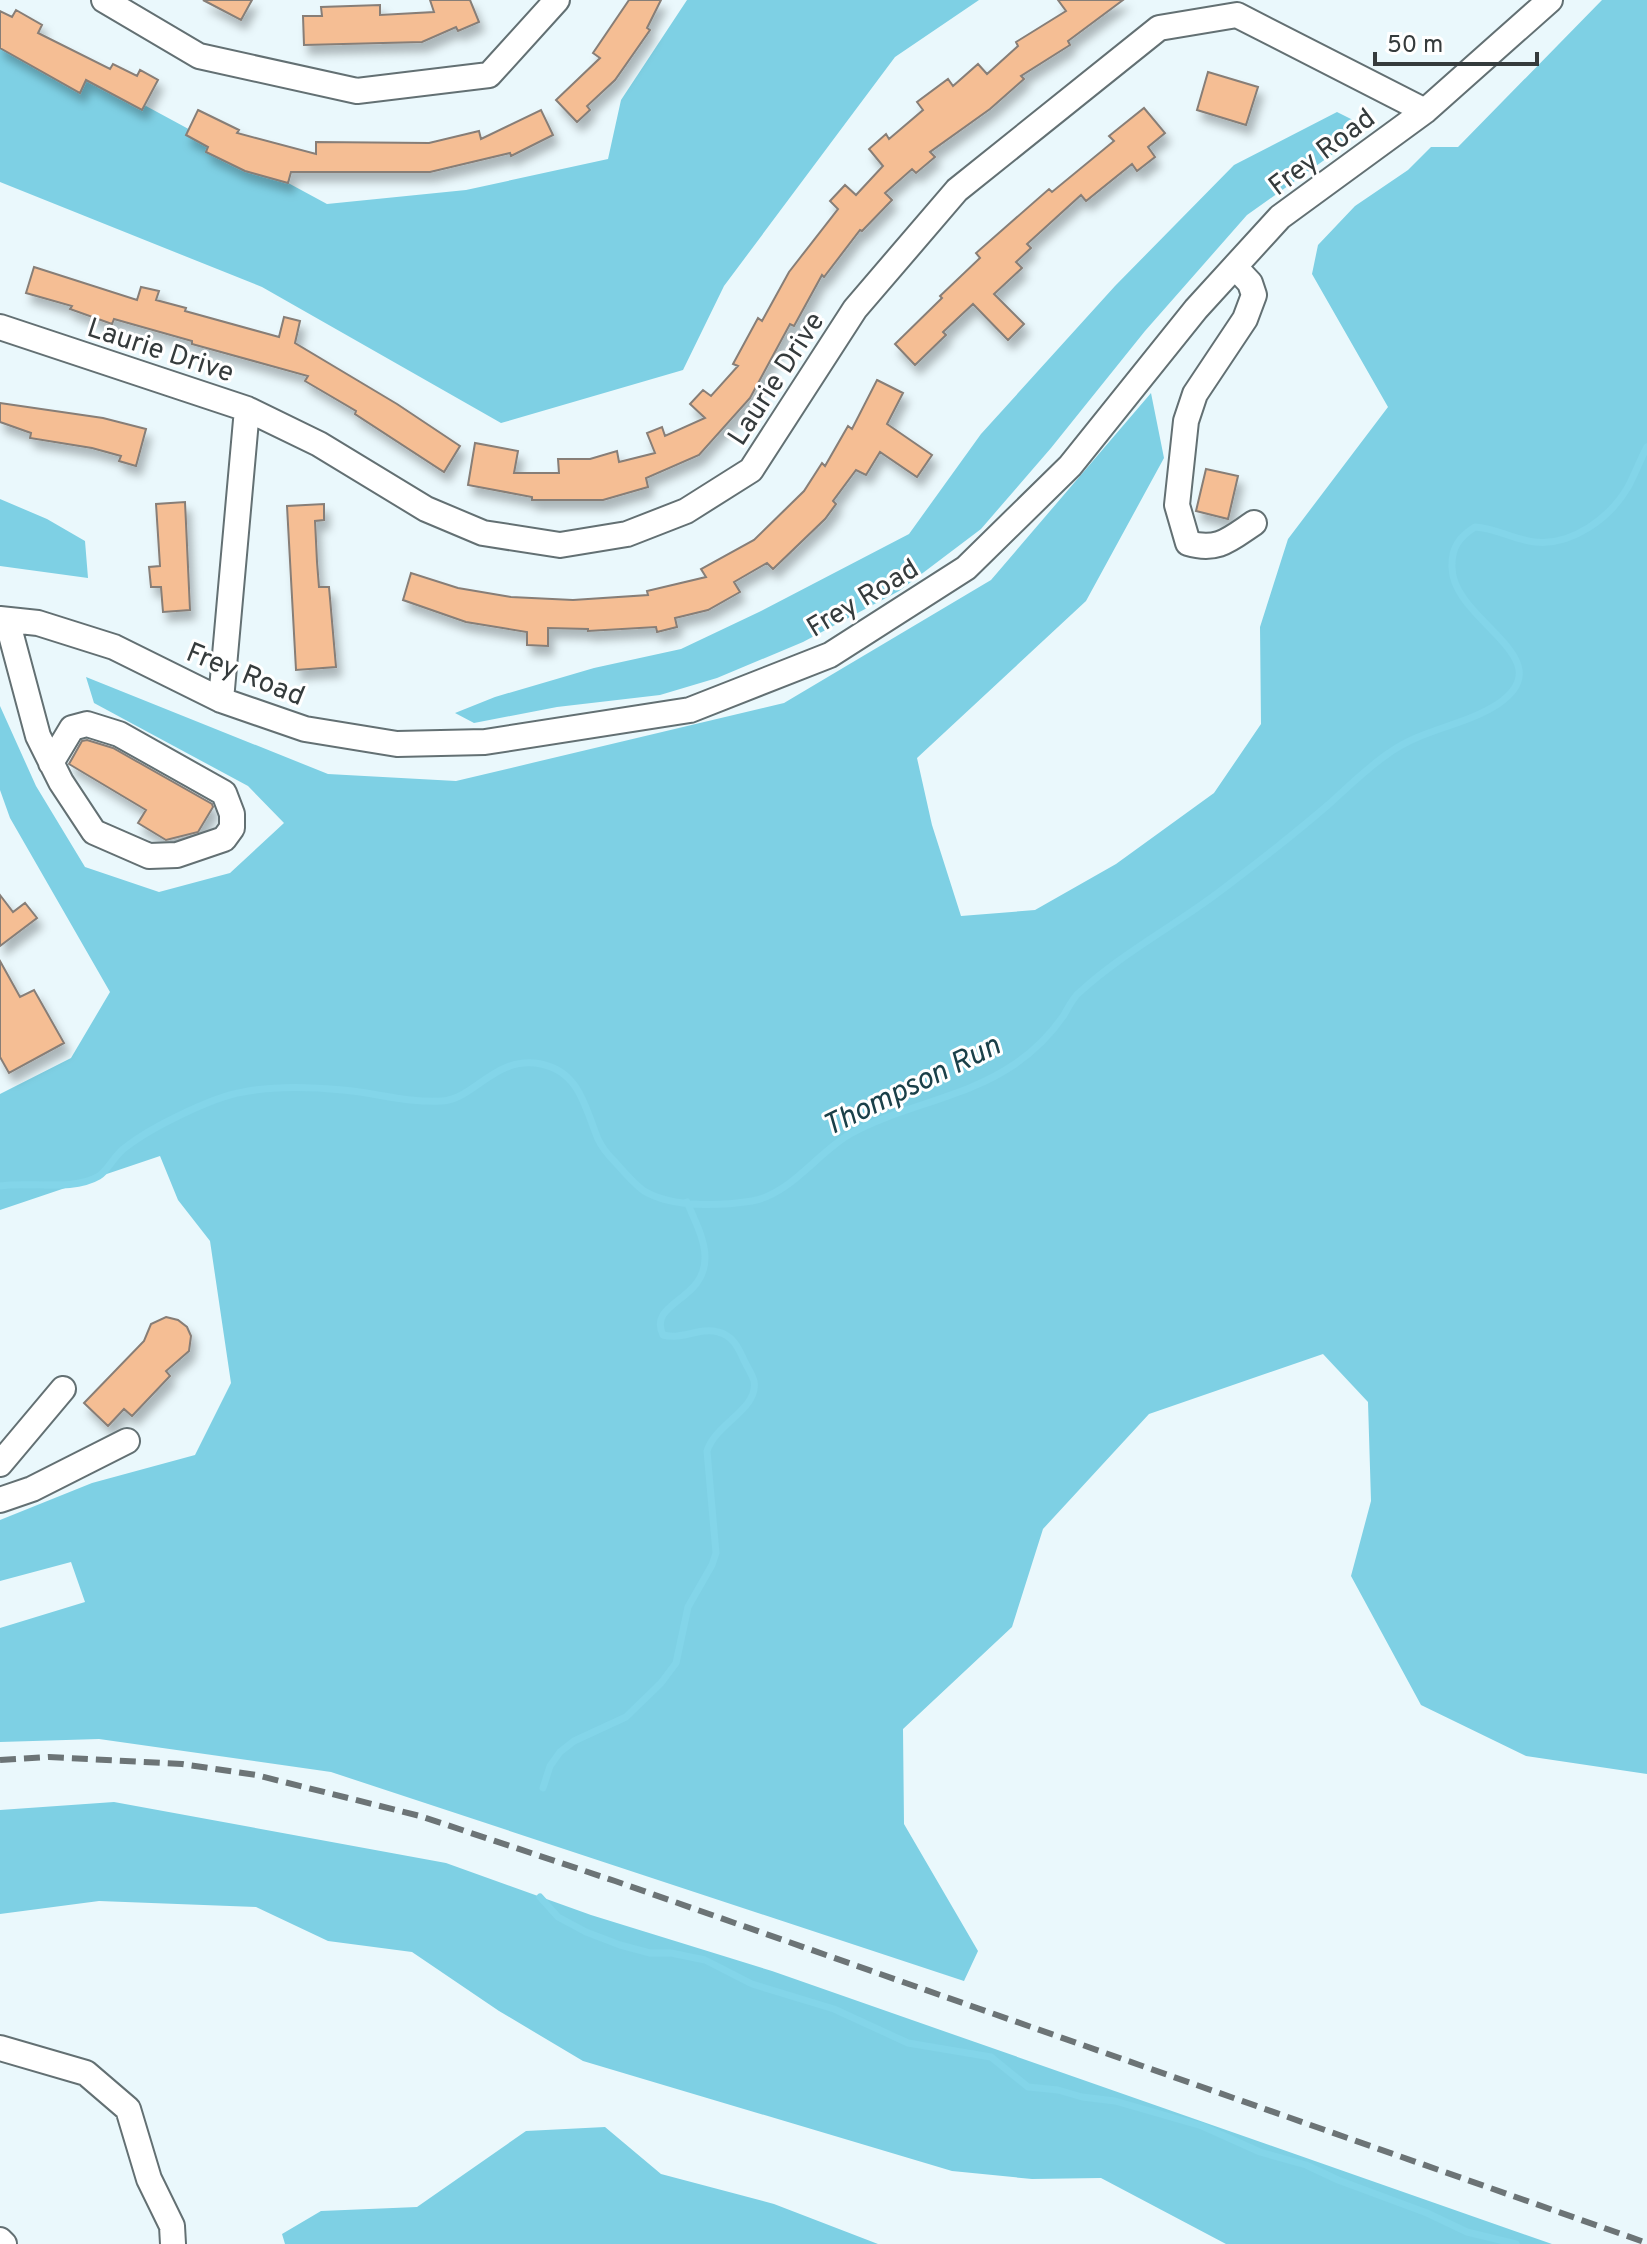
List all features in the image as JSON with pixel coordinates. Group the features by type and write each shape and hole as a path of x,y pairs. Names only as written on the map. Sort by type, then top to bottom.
{"street":[{"path":"104,0 199,56 357,91 489,75 557,0"},
{"name":"Frey Road","path":"4,619 38,623 114,647 221,700 305,729 397,744 485,742 690,710 830,655 966,568 1070,466 1196,309 1280,217 1425,111 1550,0"},
{"name":"Laurie Drive","path":"0,327 247,409 319,444 426,509 483,533 560,545 627,534 686,511 751,470 855,309 957,190 1159,28 1246,7 1425,111"},
{"path":"1235,267 1250,283 1254,295 1245,319 1195,394 1186,421 1177,505 1188,543 1203,547 1220,545 1254,523"},
{"path":"221,700 247,409"},
{"path":"4,619 38,736 51,763 61,782 94,832 149,856 177,855 224,839 232,828 232,814 224,793 119,734 87,724 72,728 51,763"},
{"path":"0,1464 63,1389"},
{"path":"0,1500 32,1489 127,1441"},
{"path":"0,2048 86,2073 128,2109 149,2179 172,2226 173,2244"}],"shaded area":[{"path":"687,0 979,0 895,57 724,286 683,370 501,423 262,287 0,182 0,27 327,204 466,190 608,159 621,100"},
{"path":"1602,0 1647,0 1647,1774 1526,1756 1421,1705 1351,1576 1371,1501 1368,1402 1323,1354 1149,1414 1043,1529 1012,1627 903,1729 904,1824 978,1951 964,1981 331,1772 99,1739 0,1742 0,1628 85,1602 71,1562 0,1581 0,1520 92,1483 195,1455 231,1383 210,1241 178,1200 160,1156 0,1210 0,1094 71,1058 110,992 10,818 0,790 0,706 36,786 85,867 159,892 230,873 284,823 248,786 94,703 86,677 328,774 456,781 784,703 991,580 1151,393 1164,458 1086,601 917,758 932,825 961,916 1035,910 1116,864 1214,793 1261,724 1260,627 1288,539 1388,407 1312,274 1318,245 1355,206 1408,170 1431,147 1458,147"},
{"path":"1337,112 1361,124 1344,146 1247,215 1145,331 981,529 899,591 803,642 717,678 660,695 557,707 474,723 455,713 495,697 594,668 681,649 909,534 981,434 1115,286 1234,165"},
{"path":"0,499 47,519 85,541 88,578 0,566"},
{"path":"114,1802 446,1863 591,1915 772,1971 1552,2244 1226,2244 1101,2178 1032,2179 952,2171 583,2061 499,2011 412,1952 328,1941 256,1907 99,1901 0,1914 0,1810"},
{"path":"605,2127 661,2174 774,2204 878,2244 285,2244 282,2234 321,2211 417,2207 526,2131"}],"building":[{"path":"203,0 252,0 241,20"},
{"path":"430,0 470,0 479,22 458,31 456,27 422,42 304,45 303,16 322,16 321,7 380,5 380,15 434,12"},
{"path":"629,0 661,0 647,28 650,30 615,80 587,106 590,110 577,122 556,100 600,58 593,53"},
{"path":"1058,0 1123,0 1068,41 1070,45 1021,76 1024,79 990,109 930,152 935,157 916,173 912,169 885,193 892,200 860,230 824,277 822,275 794,326 790,324 750,398 699,455 646,478 648,487 603,500 532,500 532,497 468,485 475,443 518,451 514,473 559,473 558,459 590,459 617,451 619,462 655,453 647,433 662,427 665,436 705,418 690,404 703,390 711,396 738,366 733,364 758,318 762,321 789,272 838,209 830,201 845,185 856,195 883,166 869,149 886,134 889,139 923,110 917,102 948,79 953,86 978,64 987,74 1018,46 1016,42 1066,11"},
{"path":"16,10 42,25 38,33 110,69 113,64 137,76 140,70 158,80 142,110 86,80 80,93 0,48 0,11 12,17"},
{"path":"1208,72 1258,87 1246,125 1197,110"},
{"path":"1144,108 1165,133 1148,147 1155,157 1137,171 1132,164 1086,201 1081,195 1027,244 1031,248 1016,262 1022,268 994,294 1024,324 1008,340 973,304 943,332 946,335 915,365 895,344 980,258 976,253 1049,189 1052,192 1114,141 1109,136"},
{"path":"198,110 239,130 237,133 316,154 316,142 429,143 479,131 481,139 541,110 553,135 511,156 510,153 430,172 291,172 288,183 245,171 206,152 208,147 186,135"},
{"path":"34,267 137,300 141,287 159,291 156,300 279,337 284,317 300,321 295,343 460,446 444,472 355,414 356,411 305,381 308,376 114,319 112,324 70,309 72,306 26,293"},
{"path":"877,380 903,393 887,424 932,455 917,477 880,452 866,475 856,470 833,501 836,504 825,519 773,569 767,563 734,582 740,592 708,610 675,618 677,627 657,632 656,627 588,631 548,628 548,646 527,645 527,632 466,622 403,600 411,573 458,588 511,597 573,600 648,595 647,591 706,577 701,569 754,540 804,491 822,463 825,466 848,426 852,429"},
{"path":"0,403 103,418 146,429 136,466 119,461 121,456 92,448 30,438 31,433 0,422"},
{"path":"1206,469 1238,476 1228,519 1196,511"},
{"path":"185,502 190,610 163,612 161,587 151,587 149,567 160,566 156,504"},
{"path":"324,504 324,520 315,521 317,562 319,587 329,587 336,667 296,670 287,506"},
{"path":"82,741 113,748 212,804 198,832 166,840 138,823 146,810 69,764"},
{"path":"0,895 13,912 25,903 37,918 0,946"},
{"path":"0,961 20,997 34,990 64,1043 9,1073 0,1057"},
{"path":"166,1317 178,1320 187,1327 191,1336 189,1351 166,1371 170,1376 132,1416 124,1409 108,1426 84,1403 144,1341 151,1324"}],"waterway":[{"name":"Thompson Run","path":"0,1186 63,1185 88,1181 99,1176 122,1150 150,1131 230,1095 267,1089 306,1088 442,1101 465,1093 498,1071 525,1063 554,1068 573,1083 602,1146 644,1191 682,1203 711,1205 766,1197 791,1182 850,1134 975,1086 1015,1064 1048,1035 1076,996 1097,977 1247,871 1381,759 1415,738 1471,718 1498,704 1515,687 1519,671 1513,655 1457,587 1452,568 1457,544 1475,527 1535,542 1576,535 1600,519 1620,498 1647,447"},
{"path":"543,1788 550,1766 560,1752 574,1741 626,1717 661,1683 676,1663 688,1607 716,1553 707,1451 719,1432 750,1400 754,1381 737,1346 723,1334 704,1331 663,1335 660,1324 663,1315 697,1283 703,1272 703,1243 687,1202"},
{"path":"540,1897 558,1917 620,1945 650,1953 671,1953 705,1960 752,1984 834,2009 908,2043 991,2057 1028,2087 1115,2101 1202,2126 1260,2152 1306,2165 1427,2213 1467,2232 1516,2244"}],"railway":[{"path":"0,1760 49,1757 182,1764 256,1775 420,1816 615,1881 1647,2243"}]}
